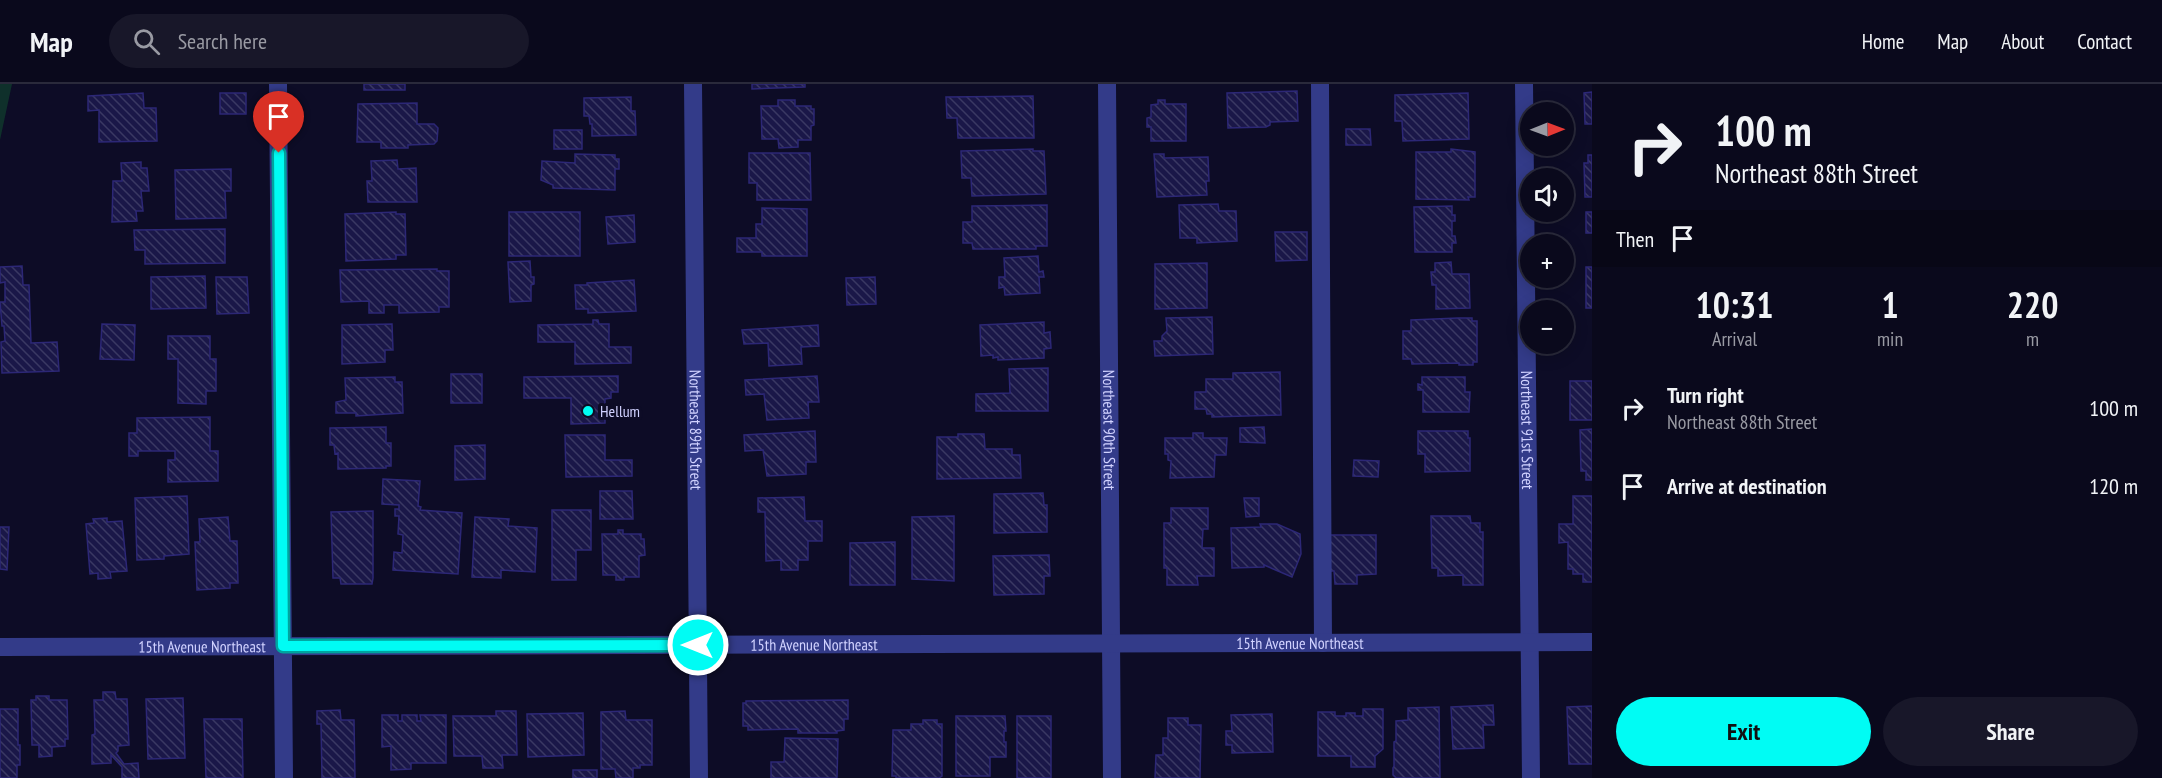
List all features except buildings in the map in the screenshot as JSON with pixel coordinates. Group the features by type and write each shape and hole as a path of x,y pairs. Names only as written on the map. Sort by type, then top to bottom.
{"street":[{"path":"278,84 284,778"},
{"name":"Northeast 89th Street","path":"693,84 699,778"},
{"name":"Northeast 90th Street","path":"1107,84 1112,778"},
{"path":"1320,84 1323,643"},
{"name":"Northeast 91st Street","path":"1524,84 1531,778"},
{"name":"15th Avenue Northeast","path":"0,647 1592,642"}],"green space":[{"path":"0,84 12,84 0,140"}],"place":[{"name":"Hellum","path":"588,411"}],"route":[{"path":"279,153 283,646 698,645"}]}
